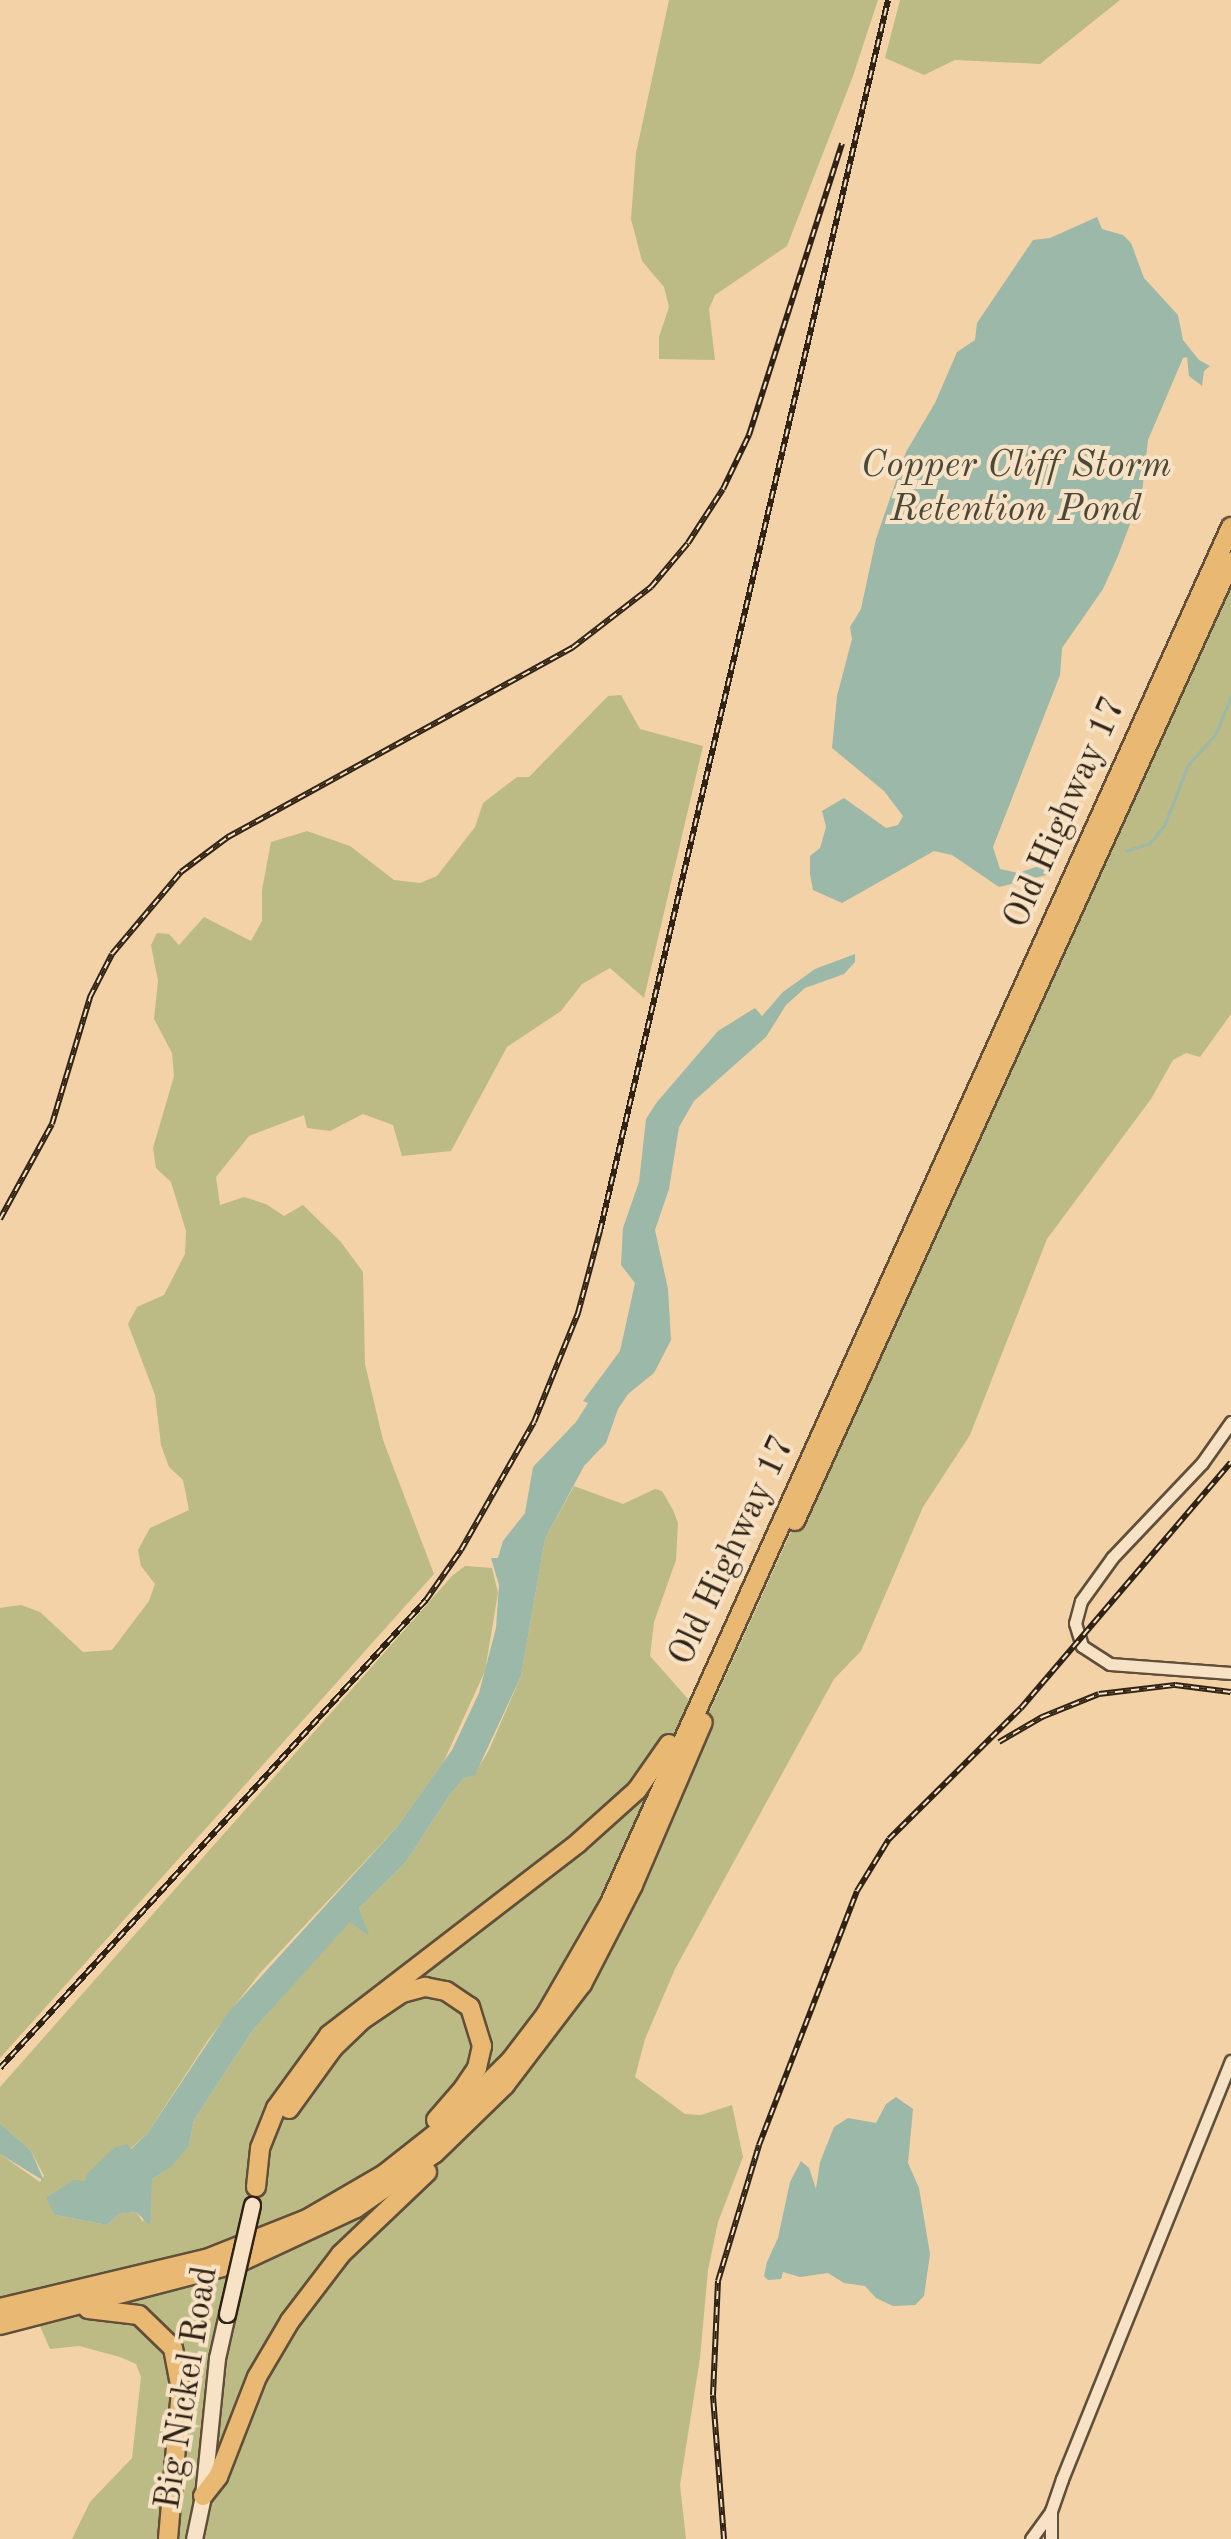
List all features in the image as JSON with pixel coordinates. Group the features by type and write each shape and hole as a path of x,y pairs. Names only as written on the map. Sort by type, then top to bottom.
{"main road":[{"name":"Old Highway 17","path":"0,2308 206,2259 260,2240 346,2197 404,2159 484,2089 546,2014 608,1906 1231,526"},
{"name":"Old Highway 17","path":"0,2325 216,2270 282,2245 381,2192 460,2130 504,2085 560,2016 616,1921 1231,561"},
{"path":"254,2196 260,2148 276,2108 328,2035 610,1815 649,1777 672,1737 694,1712"},
{"path":"254,2196 286,2113 333,2048 388,2001 413,1988 436,1988 470,2007 481,2035 480,2056 463,2090 420,2134 404,2159"},
{"path":"204,2496 218,2477 257,2377 290,2321 341,2254 450,2150 460,2130"},
{"name":"Big Nickel Road","path":"194,2539 204,2496 211,2399 254,2196"},
{"path":"63,2308 106,2308 139,2315 173,2348 181,2390 168,2539"}],"street":[{"path":"1231,1422 1202,1463 1112,1558 1081,1601 1075,1622 1082,1646 1110,1664 1231,1673"},
{"path":"1031,2539 1051,2510 1231,2061"},
{"path":"1050,2539 1051,2510"}],"shaded area":[{"path":"669,0 878,0 787,246 715,295 709,309 715,360 659,359 659,337 669,307 664,287 642,261 631,219 636,153"},
{"path":"900,0 1120,0 1040,64 955,60 924,75 885,58"},
{"path":"1231,562 1231,1014 1200,1057 1186,1053 1173,1060 1151,1099 1047,1239 970,1435 923,1507 861,1651 834,1679 675,1969 645,2039 635,2077 685,2114 701,2115 732,2105 743,2157 718,2222 708,2270 700,2358 680,2485 686,2539 72,2539 90,2502 132,2458 141,2377 136,2364 120,2357 79,2346 50,2349 36,2317 239,2263 505,2086 662,1816"},
{"path":"621,695 640,729 703,746 644,998 610,968 582,984 561,1011 507,1047 451,1151 402,1156 393,1125 363,1114 330,1131 307,1128 304,1115 249,1136 216,1177 220,1205 244,1197 266,1204 284,1216 303,1205 341,1242 363,1272 365,1364 383,1440 434,1574 0,2058 0,1608 21,1605 40,1612 83,1652 112,1650 149,1601 155,1584 141,1566 138,1550 150,1528 189,1510 183,1480 169,1467 161,1445 155,1395 128,1324 137,1307 164,1295 185,1254 186,1231 171,1182 156,1168 153,1148 174,1076 172,1053 154,1019 158,981 151,945 157,933 169,934 179,945 204,917 251,941 262,921 262,890 271,842 307,831 350,846 394,880 420,883 437,876 475,827 483,803 517,777 529,777 608,696"},
{"path":"574,1486 623,1504 655,1489 662,1491 673,1510 678,1523 676,1560 654,1622 650,1656 696,1708 608,1905 533,2031 383,2175 258,2239 0,2308 0,2154 40,2182 44,2176 31,2151 0,2123 0,2087 452,1576 465,1566 492,1568 498,1593 485,1671 443,1763 397,1827 260,1973 208,2040 147,2134 130,2149 114,2148 86,2181 69,2183 59,2191 55,2215 107,2225 119,2214 136,2212 143,2222 152,2179 170,2167 189,2146 194,2120 253,2030 350,1921 367,1933 359,1908 406,1862 449,1796 463,1779 474,1775 489,1750 521,1676 545,1539"}],"water":[{"name":"Copper Cliff Storm Retention Pond","path":"1097,217 1102,229 1123,235 1131,243 1144,278 1178,315 1183,340 1199,360 1210,366 1204,371 1202,386 1189,376 1187,357 1183,358 1148,440 1142,492 1118,556 1103,589 1062,648 1060,675 993,847 1000,869 1018,873 1048,863 1050,874 999,887 952,855 934,851 842,903 813,890 810,856 820,848 826,827 822,811 844,798 886,828 898,825 903,816 884,791 832,748 837,696 852,639 850,627 861,609 876,539 906,452 935,403 957,352 975,340 977,323 1033,240 1050,238"},
{"path":"855,954 855,962 844,974 805,988 786,1005 766,1037 694,1101 679,1127 669,1189 655,1230 668,1289 671,1340 654,1373 628,1394 618,1409 606,1443 584,1466 545,1539 521,1676 475,1775 463,1779 406,1862 359,1908 369,1936 350,1922 253,2030 194,2120 189,2146 171,2167 152,2179 150,2225 136,2212 119,2214 107,2225 55,2215 46,2198 73,2180 85,2181 87,2174 114,2148 127,2144 131,2149 147,2134 227,2014 397,1827 452,1750 479,1693 496,1628 499,1585 491,1558 498,1558 503,1541 525,1513 533,1467 576,1422 588,1403 583,1401 620,1351 635,1283 621,1265 623,1228 639,1182 646,1119 718,1031 755,1008 762,1016 783,992 815,969"},
{"path":"896,2097 913,2109 908,2163 919,2188 930,2254 924,2296 915,2305 893,2306 876,2298 865,2286 844,2283 828,2273 800,2277 783,2272 781,2279 768,2280 764,2276 767,2262 778,2238 790,2182 801,2161 809,2168 816,2189 820,2162 834,2127 848,2118 876,2123 886,2104"},
{"path":"0,2123 31,2151 44,2181 0,2154"}],"waterway":[{"path":"1126,851 1150,843 1164,826 1188,765 1215,735 1231,697"}],"railway":[{"path":"0,2068 426,1600 461,1550 534,1422 578,1313 600,1231 888,0"},
{"path":"0,1219 52,1124 90,997 112,954 181,872 228,837 572,648 651,587 688,543 723,489 749,435 842,143"},
{"path":"724,2539 713,2395 718,2281 759,2145 857,1891 889,1839 1021,1708 1231,1462"},
{"path":"999,1742 1042,1717 1099,1694 1175,1685 1231,1692"}]}
